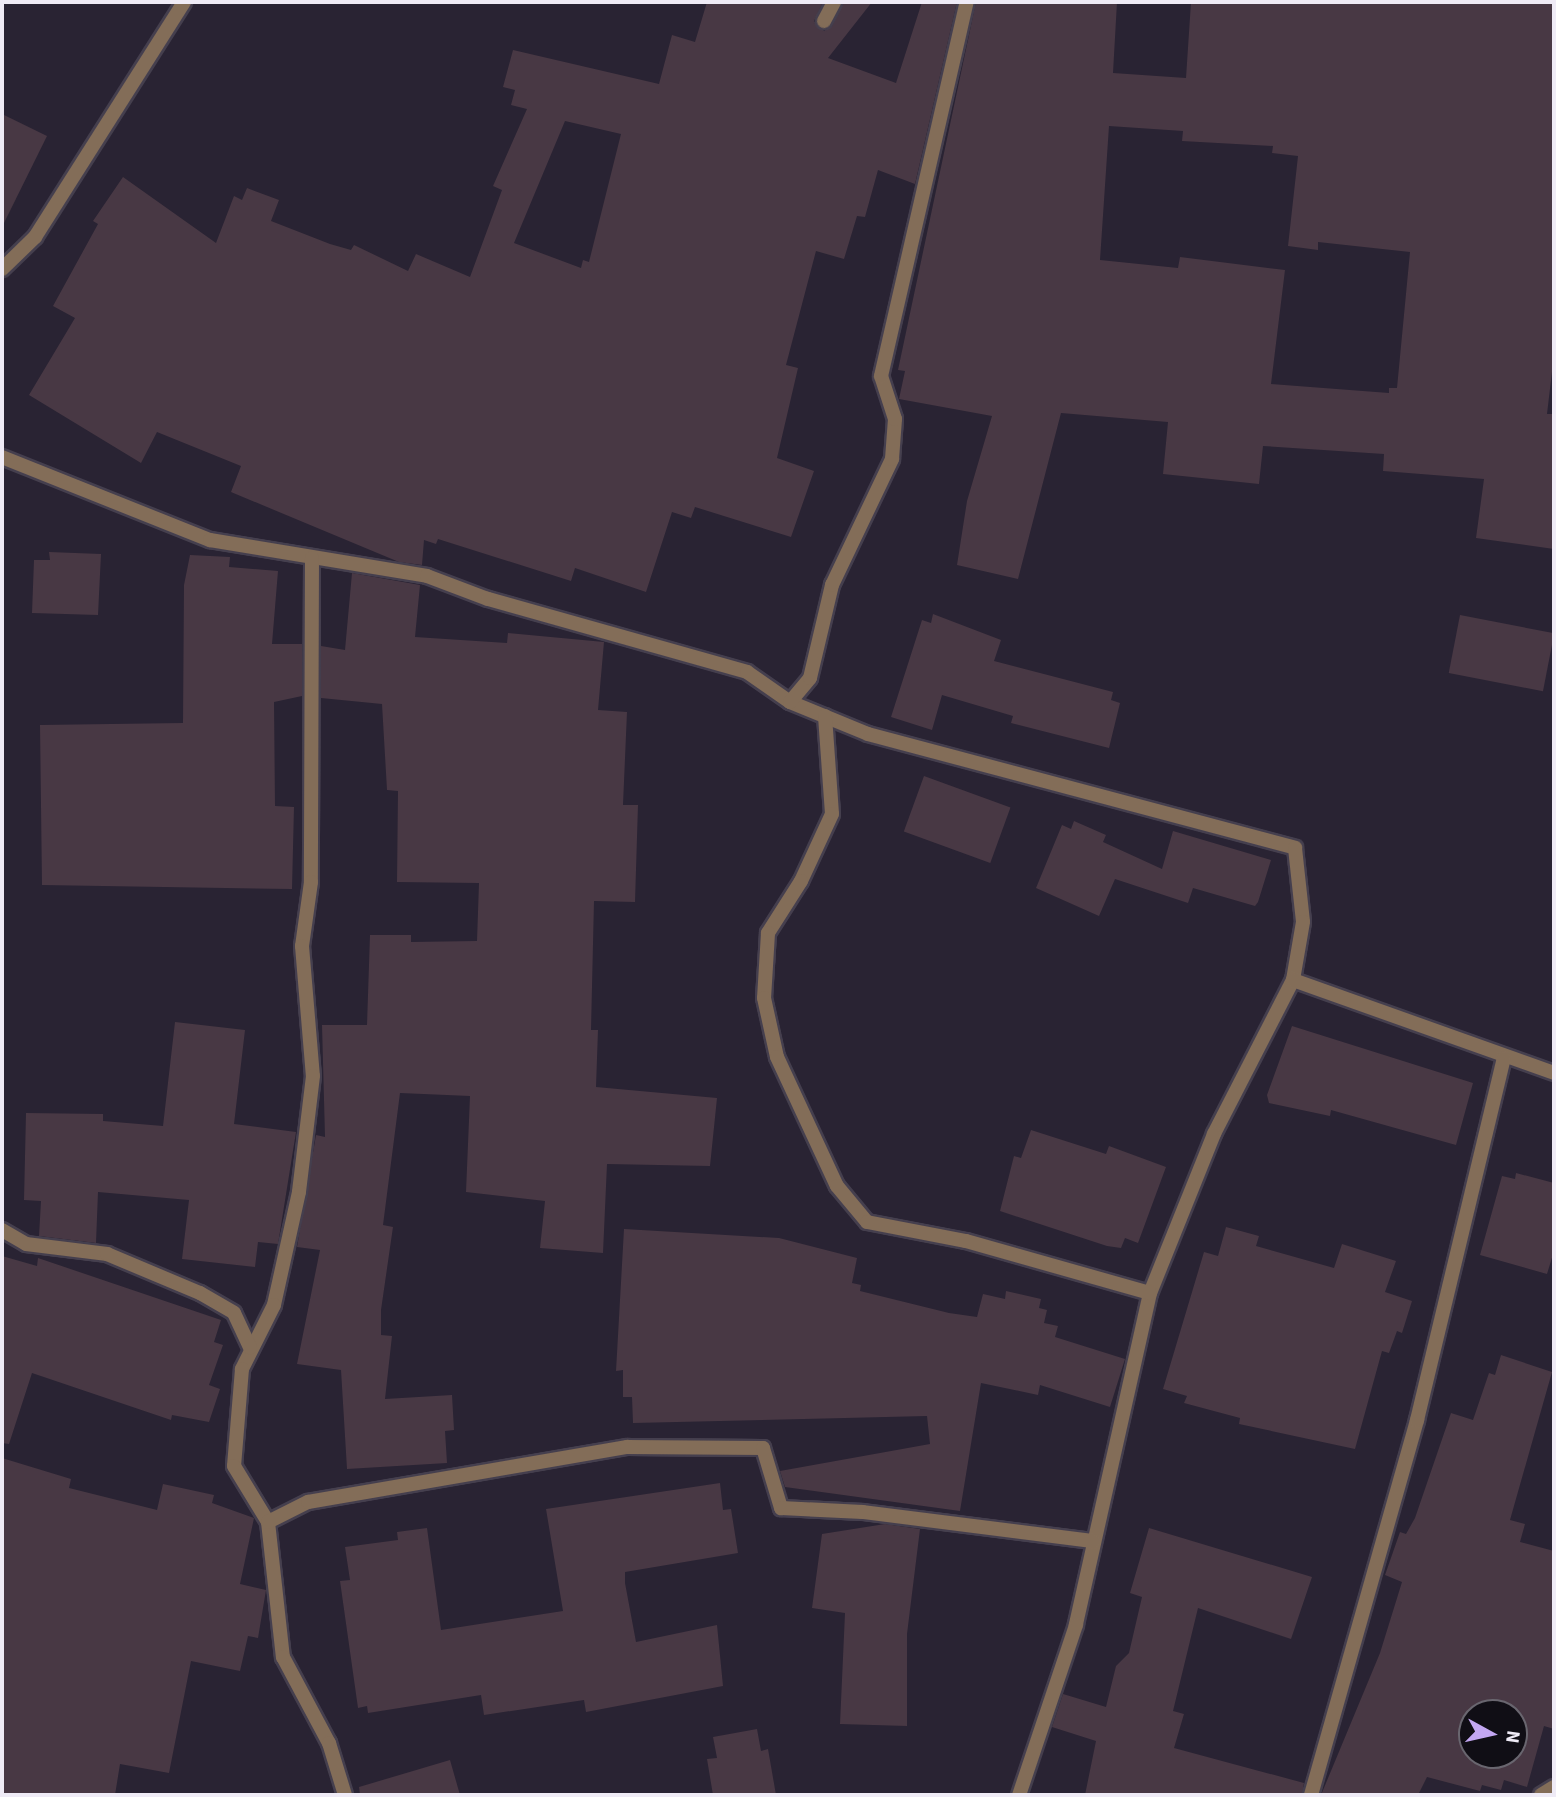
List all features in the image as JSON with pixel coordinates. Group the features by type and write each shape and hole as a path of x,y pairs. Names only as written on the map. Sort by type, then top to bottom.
{"street":[{"path":"2,269 35,237 184,2"},
{"path":"824,22 834,2"},
{"path":"790,702 810,678 832,585 892,459 895,419 881,376 967,2"},
{"path":"2,457 210,540 427,576 488,599 747,672 790,702 895,741 1295,848 1303,922 1293,980 1214,1134 1150,1293 1106,1513 1093,1541 1076,1625 1019,1795"},
{"path":"312,558 311,882 302,946 313,1076 299,1192 274,1306 250,1347 236,1405 234,1466 268,1522 283,1657 329,1743 345,1795"},
{"path":"825,716 832,814 801,881 768,933 764,998 777,1057 837,1186 867,1222 966,1241 1150,1293"},
{"path":"1293,980 1504,1058 1554,1073"},
{"path":"1311,1795 1417,1420 1504,1058"},
{"path":"2,1230 26,1244 107,1254 200,1293 234,1312 250,1347"},
{"path":"268,1522 308,1502 627,1447 763,1448 781,1508 863,1512 1093,1541"},
{"path":"1541,1795 1554,1787"}],"building":[{"path":"707,2 823,2 814,21 824,31 832,26 844,2 872,2 828,58 896,83 922,2 957,2 915,184 878,170 865,217 857,216 844,259 816,251 786,365 798,368 777,458 814,471 791,537 695,507 691,518 672,512 646,592 575,568 571,581 438,539 436,544 424,540 422,565 399,562 231,492 241,466 157,432 141,463 29,395 75,318 53,306 98,224 93,221 123,177 216,243 234,196 242,200 247,188 279,200 271,221 330,244 351,250 354,245 408,271 416,254 470,277 502,190 493,186 527,109 511,105 515,90 503,87 513,50 659,84 672,35 695,42","holes":["565,121 621,134 589,262 583,260 581,268 514,243"]},
{"path":"976,2 1117,2 1113,73 1186,78 1191,2 1554,2 1554,355 1547,414 1554,414 1554,549 1476,538 1484,479 1383,471 1384,454 1263,446 1259,484 1163,474 1168,422 1061,413 1018,579 957,565 967,501 992,416 899,399 905,371 898,370","holes":["1109,126 1183,131 1182,141 1273,146 1272,153 1298,156 1288,246 1318,250 1318,242 1410,252 1397,388 1389,388 1389,393 1271,384 1285,270 1180,257 1178,268 1100,260"]},
{"path":"2,114 47,136 2,227"},
{"path":"49,552 101,554 98,615 32,613 34,560 50,560"},
{"path":"190,555 230,557 229,567 278,571 272,644 302,644 302,696 274,702 275,806 294,807 292,889 42,885 40,725 183,723 184,585"},
{"path":"352,573 420,585 415,637 507,643 508,633 604,642 598,710 627,712 623,805 638,805 635,902 594,901 591,1030 598,1030 596,1087 717,1098 710,1166 607,1164 603,1253 540,1248 545,1201 466,1192 470,1096 400,1093 383,1225 393,1227 381,1310 381,1335 392,1336 385,1399 452,1395 454,1430 445,1431 447,1463 347,1469 341,1370 297,1364 320,1250 297,1247 316,1135 325,1137 322,1025 367,1025 370,935 411,935 411,942 477,941 479,883 397,882 398,791 387,790 382,704 321,698 321,646 345,650"},
{"path":"933,614 1001,640 994,661 1113,692 1111,700 1120,703 1109,748 1011,723 1013,716 942,695 932,730 891,717 922,620 931,623"},
{"path":"1460,615 1554,633 1543,691 1449,673"},
{"path":"924,776 1010,807 990,863 904,831"},
{"path":"1074,821 1106,835 1103,842 1162,869 1173,831 1271,860 1258,902 1255,906 1193,888 1188,903 1115,879 1099,916 1036,888 1062,825 1071,829"},
{"path":"175,1022 245,1030 234,1124 296,1132 278,1244 258,1242 255,1267 182,1259 189,1200 98,1192 96,1243 39,1236 41,1201 24,1200 26,1113 103,1114 103,1121 163,1126"},
{"path":"1292,1026 1473,1083 1456,1145 1331,1110 1330,1116 1269,1103 1267,1095"},
{"path":"1031,1130 1106,1154 1109,1146 1166,1167 1138,1243 1125,1238 1121,1248 1107,1246 1000,1211 1014,1156 1021,1158"},
{"path":"1516,1173 1554,1183 1554,1251 1547,1274 1480,1255 1502,1176 1515,1179"},
{"path":"1226,1227 1259,1236 1256,1246 1334,1268 1342,1244 1396,1261 1385,1292 1412,1301 1402,1333 1397,1331 1389,1353 1382,1351 1355,1449 1239,1424 1240,1418 1184,1403 1187,1396 1163,1389 1204,1252 1218,1256"},
{"path":"624,1229 779,1238 857,1258 852,1283 861,1285 860,1291 949,1313 977,1317 983,1294 1005,1299 1006,1291 1041,1299 1039,1308 1047,1310 1044,1323 1058,1326 1055,1337 1125,1359 1110,1407 1040,1385 1038,1395 981,1383 960,1511 785,1487 780,1471 930,1444 927,1416 633,1423 632,1397 623,1397 623,1370 616,1371"},
{"path":"2,1256 37,1266 38,1258 221,1320 214,1342 223,1345 209,1385 220,1389 209,1422 172,1415 171,1420 32,1373 9,1444 2,1443"},
{"path":"1501,1355 1552,1372 1510,1520 1525,1524 1520,1542 1554,1551 1554,1729 1544,1726 1527,1787 1504,1780 1501,1790 1482,1785 1480,1791 1427,1777 1418,1795 1321,1795 1380,1653 1402,1582 1385,1575 1400,1532 1406,1534 1415,1518 1451,1413 1473,1420 1489,1373 1495,1375"},
{"path":"2,1458 71,1479 69,1488 157,1510 163,1484 214,1495 212,1503 254,1518 240,1584 266,1590 258,1638 248,1636 240,1671 191,1661 169,1773 120,1764 115,1795 2,1795"},
{"path":"720,1483 723,1510 731,1509 738,1553 625,1572 625,1583 636,1642 717,1625 723,1686 586,1712 584,1700 484,1715 481,1695 368,1713 367,1706 358,1708 340,1581 350,1580 345,1547 398,1540 397,1532 427,1528 441,1630 563,1611 546,1509"},
{"path":"885,1524 920,1529 907,1634 907,1726 840,1724 845,1613 812,1608 822,1534"},
{"path":"1149,1528 1312,1577 1291,1639 1198,1608 1173,1711 1184,1714 1174,1748 1304,1783 1302,1795 1085,1795 1096,1741 1052,1727 1063,1694 1106,1707 1116,1666 1129,1653 1142,1597 1130,1593"},
{"path":"757,1729 761,1751 768,1749 776,1795 713,1795 707,1759 717,1758 713,1737"},
{"path":"450,1760 460,1795 360,1795 359,1787"}]}
